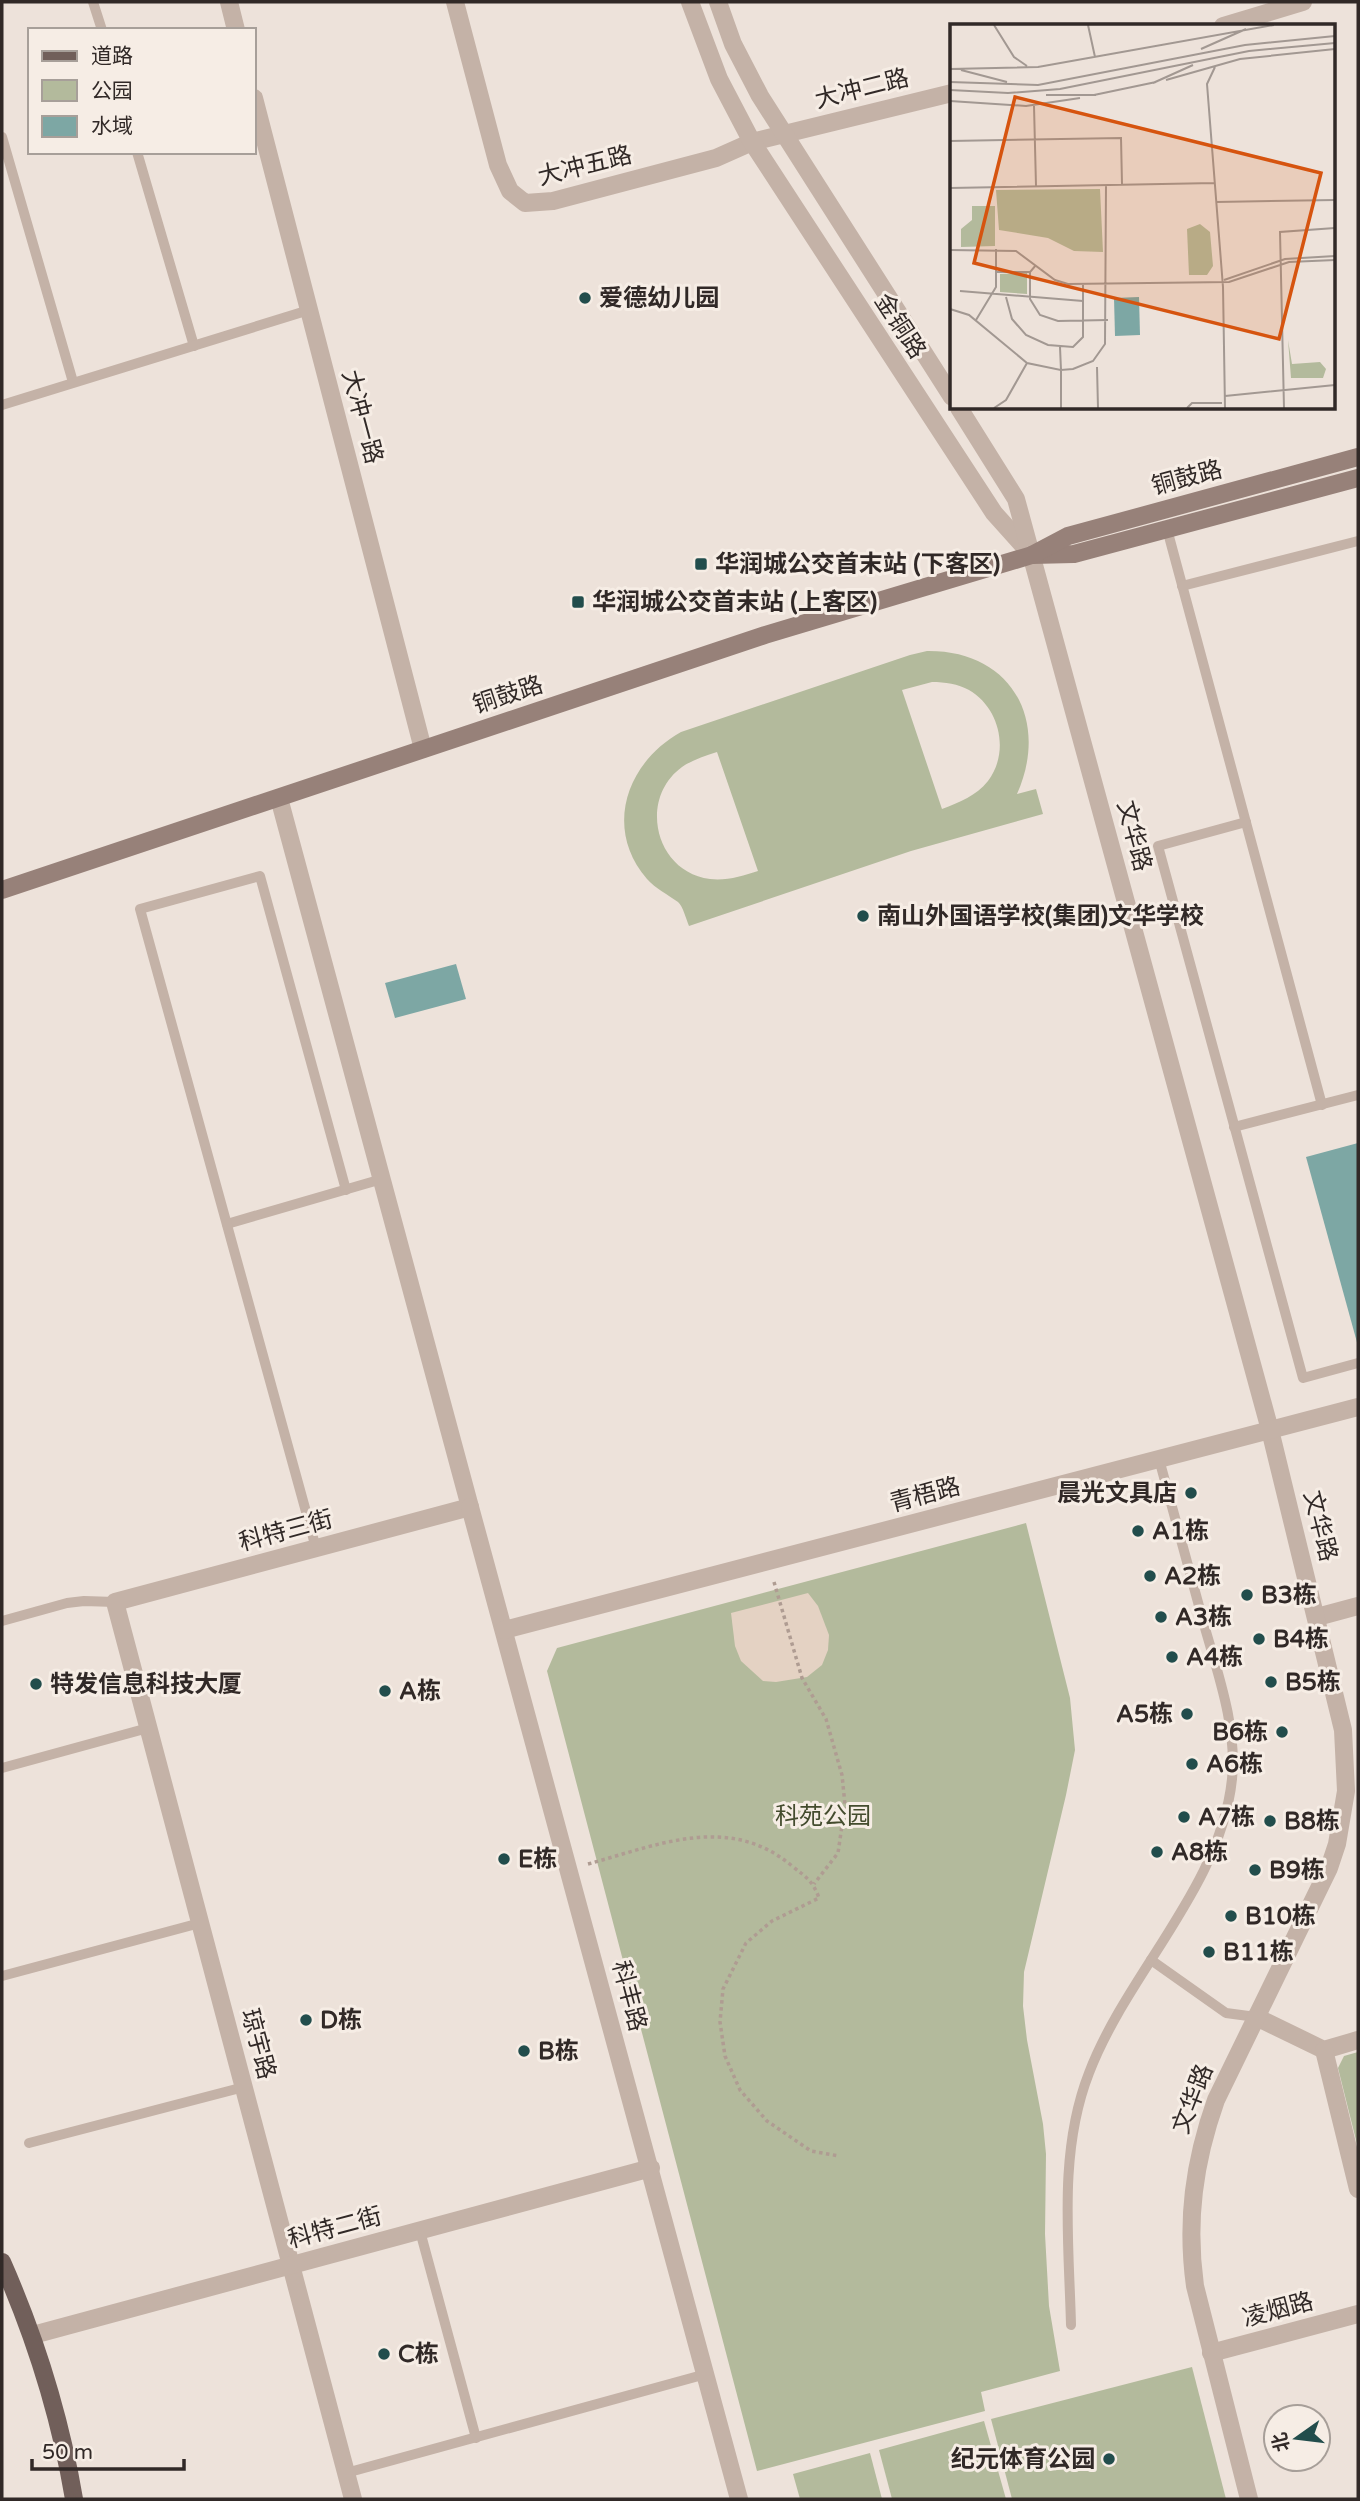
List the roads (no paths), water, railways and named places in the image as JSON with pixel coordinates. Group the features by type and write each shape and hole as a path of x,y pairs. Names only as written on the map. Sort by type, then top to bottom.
{"main road":[{"name":"铜鼓路","path":"2,890 765,635 1032,555 1068,536 1358,457"},
{"name":"铜鼓路","path":"1032,555 1074,554 1358,478"},
{"path":"2,2262 33,2335 54,2401 74,2499"}],"street":[{"path":"229,2 236,28"},
{"name":"大冲五路","path":"455,2 498,165 510,191 525,203 554,201 702,162 752,142 783,134"},
{"name":"金铜路","path":"690,2 719,79 752,142 994,513 1032,555"},
{"name":"金铜路","path":"718,2 746,72 950,394"},
{"path":"1230,24 1303,2"},
{"name":"大冲二路","path":"783,134 950,93"},
{"name":"大冲一路","path":"256,106 424,749"},
{"path":"960,410 1016,499 1032,555"},
{"name":"文华路","path":"1032,555 1270,1430 1317,1617 1343,1730 1347,1762 1343,1816 1337,1844 1319,1892 1229,2070 1204,2132 1191,2200 1195,2286 1250,2499"},
{"name":"科丰路","path":"279,797 739,2499"},
{"name":"青梧路","path":"504,1630 1358,1407"},
{"name":"科特三街","path":"115,1602 470,1507"},
{"name":"琼宇路","path":"115,1602 353,2499"},
{"path":"1317,1617 1358,1606"},
{"path":"1256,2017 1324,2050 1358,2040"},
{"path":"1324,2050 1358,2189"},
{"name":"科特二街","path":"33,2335 651,2168"},
{"name":"凌烟路","path":"1211,2353 1358,2314"}],"lane":[{"path":"93,2 101,28"},
{"path":"2,137 73,382"},
{"path":"138,154 194,346"},
{"path":"2,405 309,310"},
{"path":"1167,530 1322,1105"},
{"path":"1182,586 1358,541"},
{"path":"1246,822 1158,846 1303,1378 1358,1363"},
{"path":"316,1548 140,909 260,876 346,1190"},
{"path":"1234,1126 1358,1095"},
{"path":"227,1224 382,1179"},
{"path":"1071,2325 1070,2159 1076,2115 1089,2073 1107,2033 1208,1863 1224,1822 1232,1778 1231,1734 1222,1690 1159,1460"},
{"path":"2,1621 67,1603 115,1602"},
{"path":"2,1768 148,1728"},
{"path":"2,1976 200,1923"},
{"path":"1151,1960 1226,2012 1256,2017"},
{"path":"29,2143 244,2087"},
{"path":"419,2231 476,2438"},
{"path":"346,2473 706,2374"}],"water":[{"path":"456,964 466,999 395,1018 385,983"},
{"path":"1358,1143 1358,1346 1306,1157"}],"place":[{"name":"爱德幼儿园","path":"585,298"},
{"name":"华润城公交首末站 (下客区)","path":"701,564"},
{"name":"华润城公交首末站 (上客区)","path":"578,602"},
{"name":"南山外国语学校(集团)文华学校","path":"863,916"},
{"name":"晨光文具店","path":"1191,1493"},
{"name":"A1栋","path":"1138,1531"},
{"name":"A2栋","path":"1150,1576"},
{"name":"B3栋","path":"1247,1595"},
{"name":"A3栋","path":"1161,1617"},
{"name":"B4栋","path":"1259,1639"},
{"name":"A4栋","path":"1172,1657"},
{"name":"B5栋","path":"1271,1682"},
{"name":"特发信息科技大厦","path":"36,1684"},
{"name":"A栋","path":"385,1691"},
{"name":"A5栋","path":"1187,1714"},
{"name":"B6栋","path":"1282,1732"},
{"name":"A6栋","path":"1192,1764"},
{"name":"A7栋","path":"1184,1817"},
{"name":"B8栋","path":"1270,1821"},
{"name":"A8栋","path":"1157,1852"},
{"name":"E栋","path":"504,1859"},
{"name":"B9栋","path":"1255,1870"},
{"name":"B10栋","path":"1231,1916"},
{"name":"B11栋","path":"1209,1952"},
{"name":"D栋","path":"306,2020"},
{"name":"B栋","path":"524,2051"},
{"name":"C栋","path":"384,2354"},
{"name":"纪元体育公园","path":"1109,2459"}],"park label":[{"name":"科苑公园","path":"823,1816"}]}
